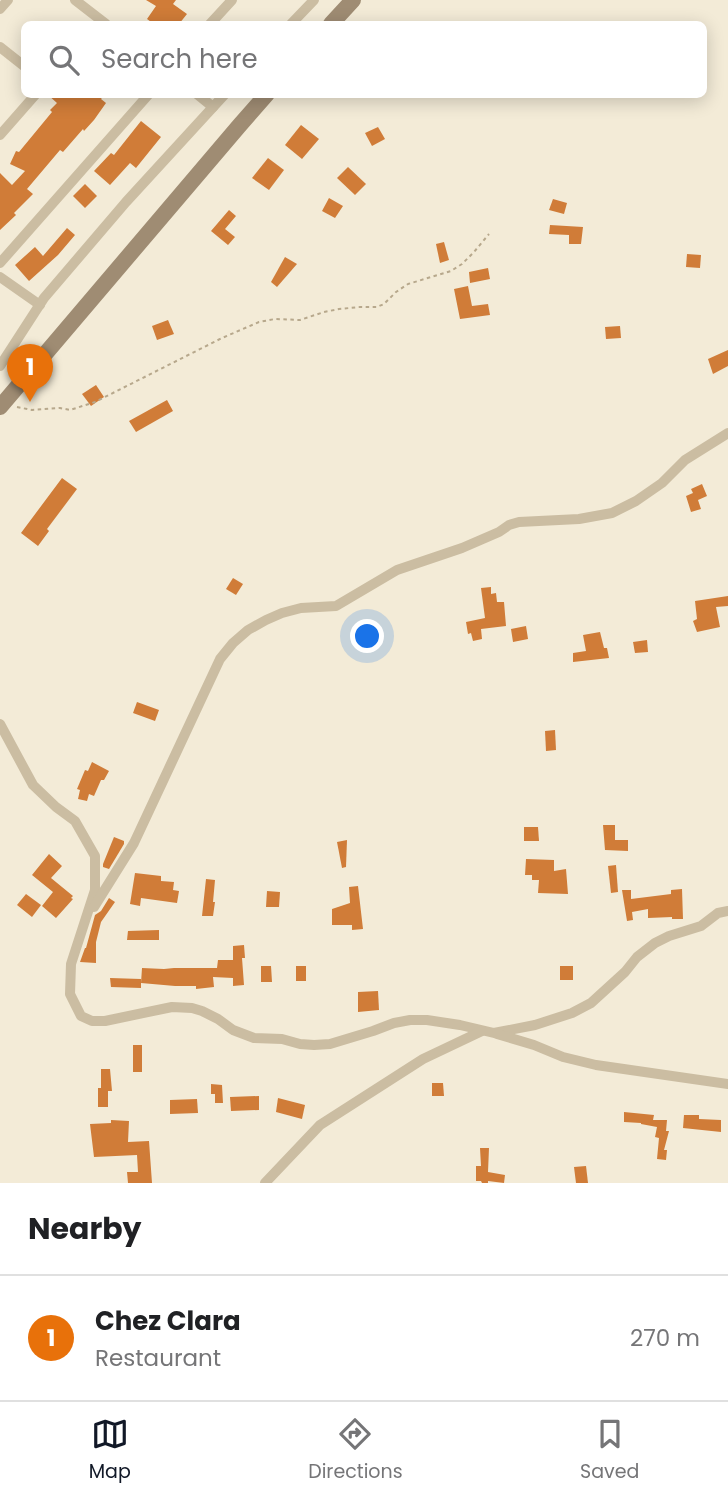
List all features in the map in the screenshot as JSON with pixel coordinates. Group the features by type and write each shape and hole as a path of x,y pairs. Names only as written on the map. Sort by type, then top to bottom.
{"main road":[{"path":"334,21 353,0"},
{"path":"1,403 264,98"}],"street":[{"path":"0,9 8,0"},
{"path":"75,0 100,21"},
{"path":"293,21 314,0"},
{"path":"212,21 227,2"},
{"path":"0,47 21,64"},
{"path":"0,135 32,98"},
{"path":"0,263 145,98"},
{"path":"202,98 213,107"},
{"path":"0,366 44,298 126,202 221,98"},
{"path":"0,277 40,305"},
{"path":"86,921 134,843 220,659 248,630 282,613 302,608 336,606 397,570 462,548 509,525 579,519 612,513 636,501 662,483 685,460 728,433"},
{"path":"0,724 33,785 75,821 95,856 95,890 71,964 70,994 81,1016 92,1021 105,1021 172,1007 191,1009 202,1011 233,1030 254,1038 282,1039 314,1045 330,1044 394,1023 427,1020 494,1033 597,1066 728,1084"},
{"path":"494,1033 536,1025 572,1013 590,1003 655,943 701,926 718,913 728,911"},
{"path":"265,1183 320,1125 423,1059 482,1031"}],"path":[{"path":"1,403 32,410 77,409 258,322 275,319 300,320 339,309 377,307 408,284 451,271 462,264 489,234"}],"building":[{"path":"146,0 176,0 173,4 187,14 181,21 150,21 147,19 156,6"},
{"path":"51,98 102,98 106,103 84,131 83,129 63,152 60,150 27,189 33,194 0,230 0,173 12,185 25,171 10,164 16,151 19,152 57,103"},
{"path":"141,121 161,137 136,168 130,163 110,185 94,171 111,153 114,155"},
{"path":"301,125 319,139 302,159 285,145"},
{"path":"378,127 385,139 372,146 365,133"},
{"path":"268,158 284,170 269,190 252,178"},
{"path":"348,167 366,184 355,195 337,178"},
{"path":"85,184 97,196 85,208 73,196"},
{"path":"329,198 343,206 335,218 322,211"},
{"path":"553,199 567,203 564,214 549,210"},
{"path":"229,210 236,216 225,229 235,237 228,245 211,231"},
{"path":"550,225 583,227 581,244 569,244 569,235 549,234"},
{"path":"67,228 75,235 58,255 29,281 15,265 35,247 43,256"},
{"path":"444,242 449,260 440,263 436,244"},
{"path":"687,254 701,255 700,268 686,267"},
{"path":"285,257 297,264 277,287 271,282"},
{"path":"488,268 490,279 470,283 469,272"},
{"path":"468,286 472,306 488,304 490,315 460,319 454,289"},
{"path":"168,320 174,334 157,340 152,326"},
{"path":"620,326 621,338 606,339 605,327"},
{"path":"728,350 728,366 713,374 708,359"},
{"path":"96,385 104,397 91,406 82,394"},
{"path":"167,400 173,411 136,432 129,421"},
{"path":"62,478 77,489 47,529 49,531 38,546 21,533"},
{"path":"702,484 707,496 698,500 701,509 691,512 686,496 693,493 691,489"},
{"path":"233,578 243,584 236,595 226,589"},
{"path":"491,587 491,594 496,593 497,602 504,602 506,626 481,629 482,639 473,641 471,633 468,634 466,622 485,618 481,588"},
{"path":"728,596 728,606 716,607 720,627 697,632 693,621 697,619 695,601"},
{"path":"526,626 528,639 513,642 511,629"},
{"path":"600,632 609,658 573,662 573,653 586,651 583,635"},
{"path":"647,640 648,652 635,653 633,642"},
{"path":"137,702 159,710 155,721 133,713"},
{"path":"555,730 556,750 546,751 545,731"},
{"path":"92,762 109,771 104,780 101,780 94,796 89,794 87,801 78,799 80,790 77,789 85,770 88,771"},
{"path":"603,825 615,825 615,840 628,840 628,851 605,850"},
{"path":"524,827 538,827 539,841 524,841"},
{"path":"114,837 124,841 124,844 109,869 103,867 103,864"},
{"path":"347,840 346,867 342,868 337,842"},
{"path":"49,854 62,866 51,878 73,896 56,918 42,906 53,892 32,875"},
{"path":"526,859 554,860 554,871 566,869 568,894 538,893 539,880 532,880 532,875 525,875"},
{"path":"616,865 618,892 611,893 608,866"},
{"path":"135,873 161,876 161,881 174,882 173,890 179,891 177,903 141,898 140,906 130,904"},
{"path":"206,879 215,880 213,916 202,916"},
{"path":"358,886 363,929 352,930 352,925 332,925 332,909 350,903 349,887"},
{"path":"682,889 683,919 648,918 648,909 632,912 633,920 627,921 622,890 631,890 631,899 671,894 671,890"},
{"path":"267,891 280,892 279,907 266,907"},
{"path":"26,894 41,905 32,917 17,905"},
{"path":"109,898 115,902 101,922 96,942 96,963 80,962 95,915"},
{"path":"159,930 159,940 127,940 128,931"},
{"path":"244,945 244,985 233,986 233,978 213,977 214,987 196,989 196,986 141,983 142,968 217,968 218,960 233,960 233,946"},
{"path":"261,966 271,966 272,982 261,982"},
{"path":"296,966 306,966 306,981 296,981"},
{"path":"560,966 573,966 573,980 560,980"},
{"path":"110,978 141,979 141,988 111,987"},
{"path":"378,991 379,1010 358,1012 358,992"},
{"path":"133,1045 142,1045 142,1072 133,1072"},
{"path":"101,1069 110,1069 112,1091 108,1091 108,1107 98,1107"},
{"path":"432,1083 443,1083 444,1096 432,1096"},
{"path":"211,1084 222,1085 223,1103 215,1103"},
{"path":"259,1096 259,1110 231,1111 230,1097"},
{"path":"278,1098 305,1105 302,1119 276,1112"},
{"path":"197,1099 198,1113 170,1114 170,1100"},
{"path":"624,1112 654,1115 653,1120 667,1120 666,1131 669,1131 664,1150 667,1150 666,1160 657,1159 657,1127 624,1122"},
{"path":"684,1115 721,1120 721,1132 683,1128"},
{"path":"111,1120 129,1121 128,1142 149,1141 152,1183 128,1183 127,1172 138,1172 137,1155 94,1157 90,1124 111,1123"},
{"path":"480,1148 489,1148 488,1172 505,1175 504,1183 476,1181 476,1166 481,1166"},
{"path":"586,1166 588,1183 576,1183 574,1167"}],"place":[{"name":"Chez Clara","path":"30,402"}]}
